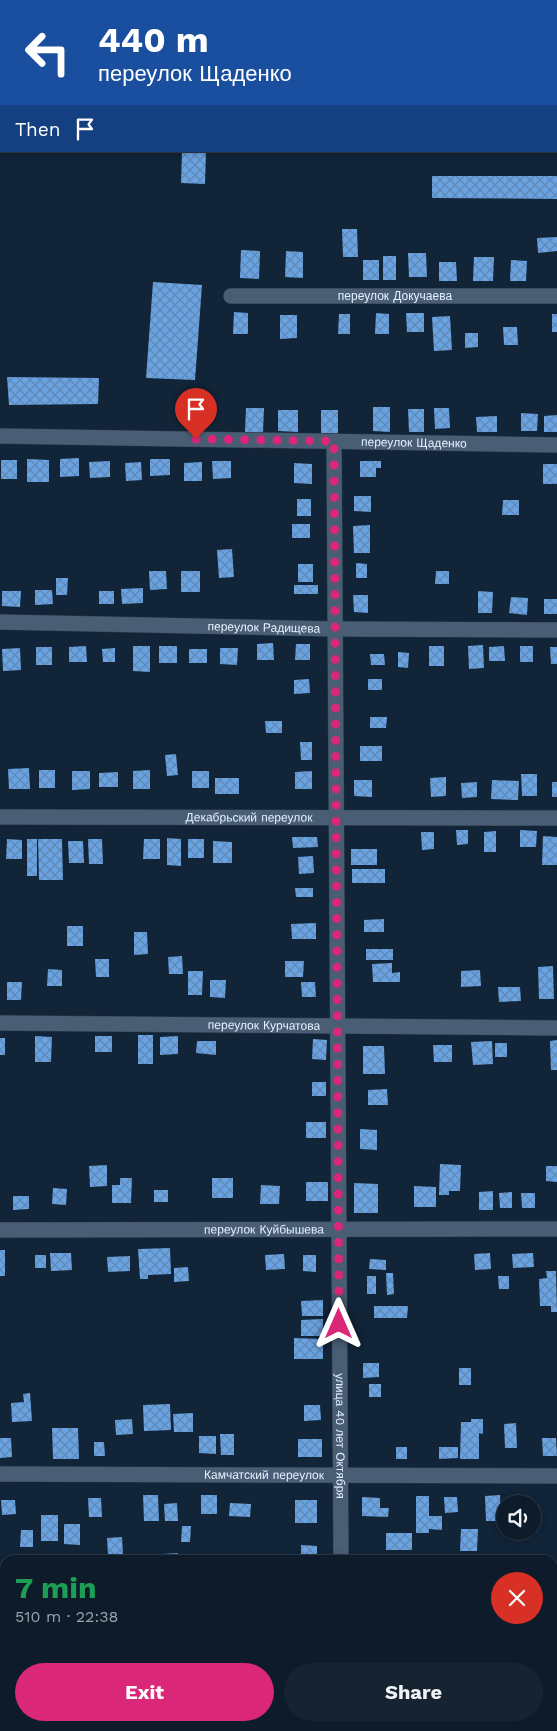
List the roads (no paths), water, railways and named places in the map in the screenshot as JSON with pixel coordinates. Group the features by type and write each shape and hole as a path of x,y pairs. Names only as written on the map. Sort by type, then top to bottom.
{"street":[{"name":"переулок Докучаева","path":"231,296 557,296"},
{"name":"переулок Щаденко","path":"0,436 557,445"},
{"name":"улица 40 лет Октября","path":"334,441 341,1555"},
{"name":"переулок Радищева","path":"0,622 335,629 557,630"},
{"name":"Декабрьский переулок","path":"0,817 557,818"},
{"name":"переулок Курчатова","path":"0,1023 557,1028"},
{"name":"переулок Куйбышева","path":"0,1230 557,1228"},
{"name":"Камчатский переулок","path":"0,1474 340,1477 557,1476"}]}
